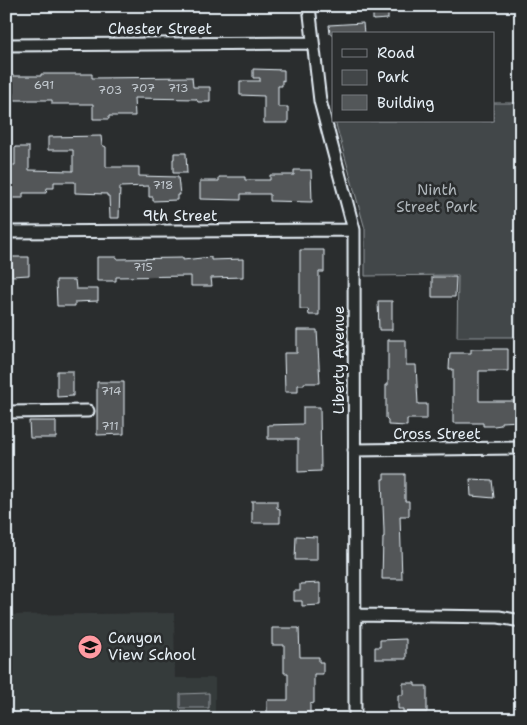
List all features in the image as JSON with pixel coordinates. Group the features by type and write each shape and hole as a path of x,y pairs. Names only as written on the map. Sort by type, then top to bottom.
{"street":[{"name":"Liberty Avenue","path":"309,6 320,101 354,230 355,719"},
{"name":"Chester Street","path":"6,45 313,43"},
{"name":"9th Street","path":"6,232 354,230"},
{"path":"6,412 88,411"},
{"name":"Cross Street","path":"354,450 521,448"},
{"path":"354,615 498,617 521,621"}],"shaded area":[{"name":"Canyon View School","path":"174,613 175,678 215,678 215,719 6,719 6,615"}],"green space":[{"name":"Ninth Street Park","path":"494,103 521,103 521,337 457,337 458,275 365,276 365,229 335,122 494,122"},
{"path":"209,693 209,708 180,708 180,694"}],"building":[{"path":"373,6 388,6 388,19 373,20"},
{"path":"363,23 364,32 332,32 330,34 329,25"},
{"path":"253,69 284,70 284,81 282,80 282,86 278,86 278,107 288,107 288,123 264,123 264,96 240,95 240,81 260,81 260,78 253,78"},
{"path":"41,74 92,74 92,78 192,77 193,87 210,87 210,102 198,102 196,99 134,98 135,116 109,116 109,119 93,119 93,104 52,104 52,100 14,100 13,93 6,93 6,76 41,76"},
{"path":"101,136 102,145 106,147 106,167 139,167 139,176 178,177 180,195 177,195 177,200 153,201 153,197 149,197 149,186 120,187 119,218 110,218 109,196 107,194 75,193 75,182 54,182 54,188 47,188 46,193 23,193 23,198 6,198 6,165 15,165 15,147 29,147 29,170 73,171 73,150 48,150 48,137"},
{"path":"174,153 186,153 187,173 173,173"},
{"path":"294,170 311,170 312,202 270,201 270,194 241,194 241,200 200,199 200,181 219,181 219,177 245,177 245,180 270,180 270,175 294,175"},
{"path":"300,250 324,250 324,272 319,272 319,315 309,315 308,309 300,309"},
{"path":"11,257 29,257 29,275 12,276"},
{"path":"97,257 117,257 117,259 183,258 183,260 211,257 211,260 243,259 243,277 211,278 212,286 191,286 191,276 116,277 116,281 97,281"},
{"path":"432,277 456,277 455,297 432,297"},
{"path":"56,280 75,280 76,289 98,289 98,301 75,302 75,306 57,306"},
{"path":"378,301 392,301 392,330 379,330"},
{"path":"297,330 317,330 320,383 304,383 304,385 298,385 298,392 285,392 284,353 297,353"},
{"path":"388,340 406,340 406,365 416,365 418,404 427,404 427,419 407,419 407,426 388,425 386,418 386,385 388,385"},
{"path":"471,349 508,349 508,371 479,371 479,401 521,401 521,421 501,422 501,425 494,426 483,426 483,423 453,423 453,369 449,369 450,353 471,353"},
{"path":"57,371 73,371 73,396 57,397"},
{"path":"97,382 124,382 124,434 97,435"},
{"path":"303,407 320,407 321,471 298,472 298,439 268,439 268,425 303,424"},
{"path":"29,421 56,421 56,438 30,438"},
{"path":"384,474 405,474 405,501 409,501 409,516 400,516 402,579 382,579 384,531 382,479 384,479"},
{"path":"470,479 492,480 494,498 471,496"},
{"path":"252,501 277,501 277,508 280,509 280,523 252,523"},
{"path":"296,536 317,537 317,560 295,560"},
{"path":"320,583 320,605 302,606 302,601 294,601 294,591 300,591 300,584"},
{"path":"272,628 299,628 300,657 319,657 319,662 323,662 323,674 314,674 314,703 310,704 310,719 285,719 285,712 267,712 267,700 288,700 288,673 284,673 284,645 272,645"},
{"path":"406,639 406,659 375,659 375,647 380,647 380,640"},
{"path":"403,683 427,686 427,712 403,712 403,709 398,709 398,695 403,695"}],"place":[{"name":"Canyon View School","path":"90,647"}]}
